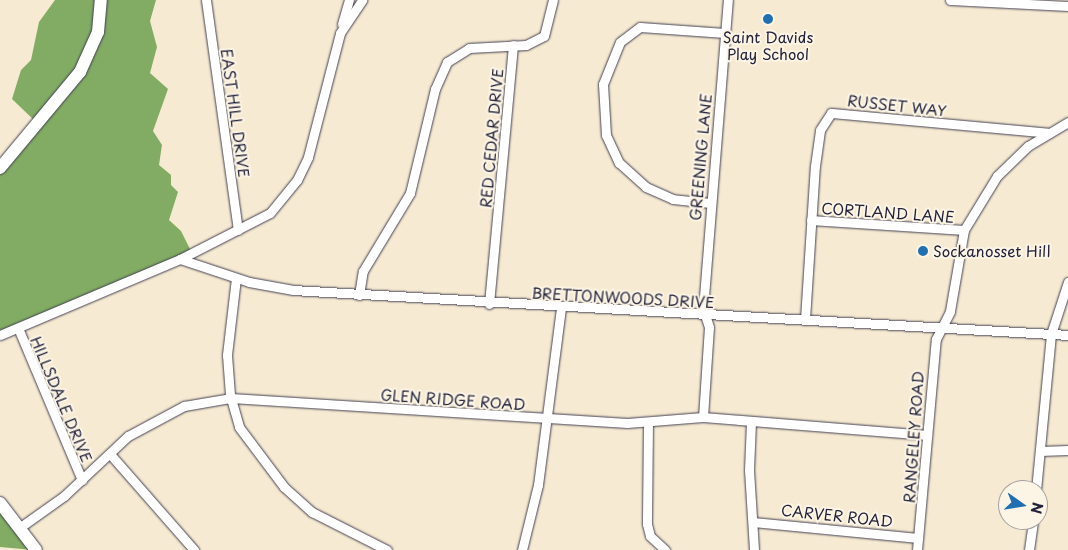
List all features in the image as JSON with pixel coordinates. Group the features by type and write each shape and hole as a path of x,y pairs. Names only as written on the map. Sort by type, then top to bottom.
{"main road":[{"path":"0,168 80,72 98,32 101,0"},
{"path":"0,503 36,550"}],"street":[{"name":"EAST HILL DRIVE","path":"206,0 238,230"},
{"path":"0,335 180,259 270,213 297,180 308,157 349,0"},
{"path":"340,33 362,0"},
{"path":"359,295 363,271 410,193 430,104 448,62 469,48 526,45 544,36 553,0"},
{"name":"GREENING LANE","path":"703,417 706,316 703,309 710,203 728,0"},
{"path":"950,0 1068,6"},
{"path":"710,203 673,199 646,187 619,163 605,127 603,84 620,42 640,27 725,33"},
{"name":"RED CEDAR DRIVE","path":"489,304 513,45"},
{"name":"RUSSET WAY","path":"805,319 811,220 820,130 831,113 1050,133"},
{"name":"RANGELEY ROAD","path":"916,550 936,339 944,328 964,230 997,176 1050,133 1068,122"},
{"name":"CORTLAND LANE","path":"811,220 964,230"},
{"name":"BRETTONWOODS DRIVE","path":"180,259 236,278 293,290 489,304 706,316 805,319 1068,335"},
{"path":"236,278 227,355 231,398 239,427 284,487 338,529 387,550"},
{"path":"1037,480 1052,334 1068,282"},
{"path":"522,550 537,493 561,307"},
{"name":"HILLSDALE DRIVE","path":"18,328 82,480"},
{"name":"GLEN RIDGE ROAD","path":"19,528 82,480 128,436 162,416 184,406 231,398 547,420 648,423 703,417 927,436"},
{"path":"751,422 754,550"},
{"path":"648,423 647,524 650,536 666,550"},
{"path":"1040,451 1068,450"},
{"path":"110,454 194,550"},
{"name":"CARVER ROAD","path":"753,522 918,538"},
{"path":"1029,550 1032,530"}],"green space":[{"path":"55,0 156,0 150,21 157,47 150,73 168,89 153,131 162,145 159,165 171,175 171,185 178,192 169,220 181,231 192,253 0,335 0,170 36,122 12,99 21,70 31,60 39,22"},
{"path":"0,503 33,550 0,547"}],"place":[{"name":"Saint Davids Play School","path":"768,19"},
{"name":"Sockanosset Hill","path":"923,251"}]}
